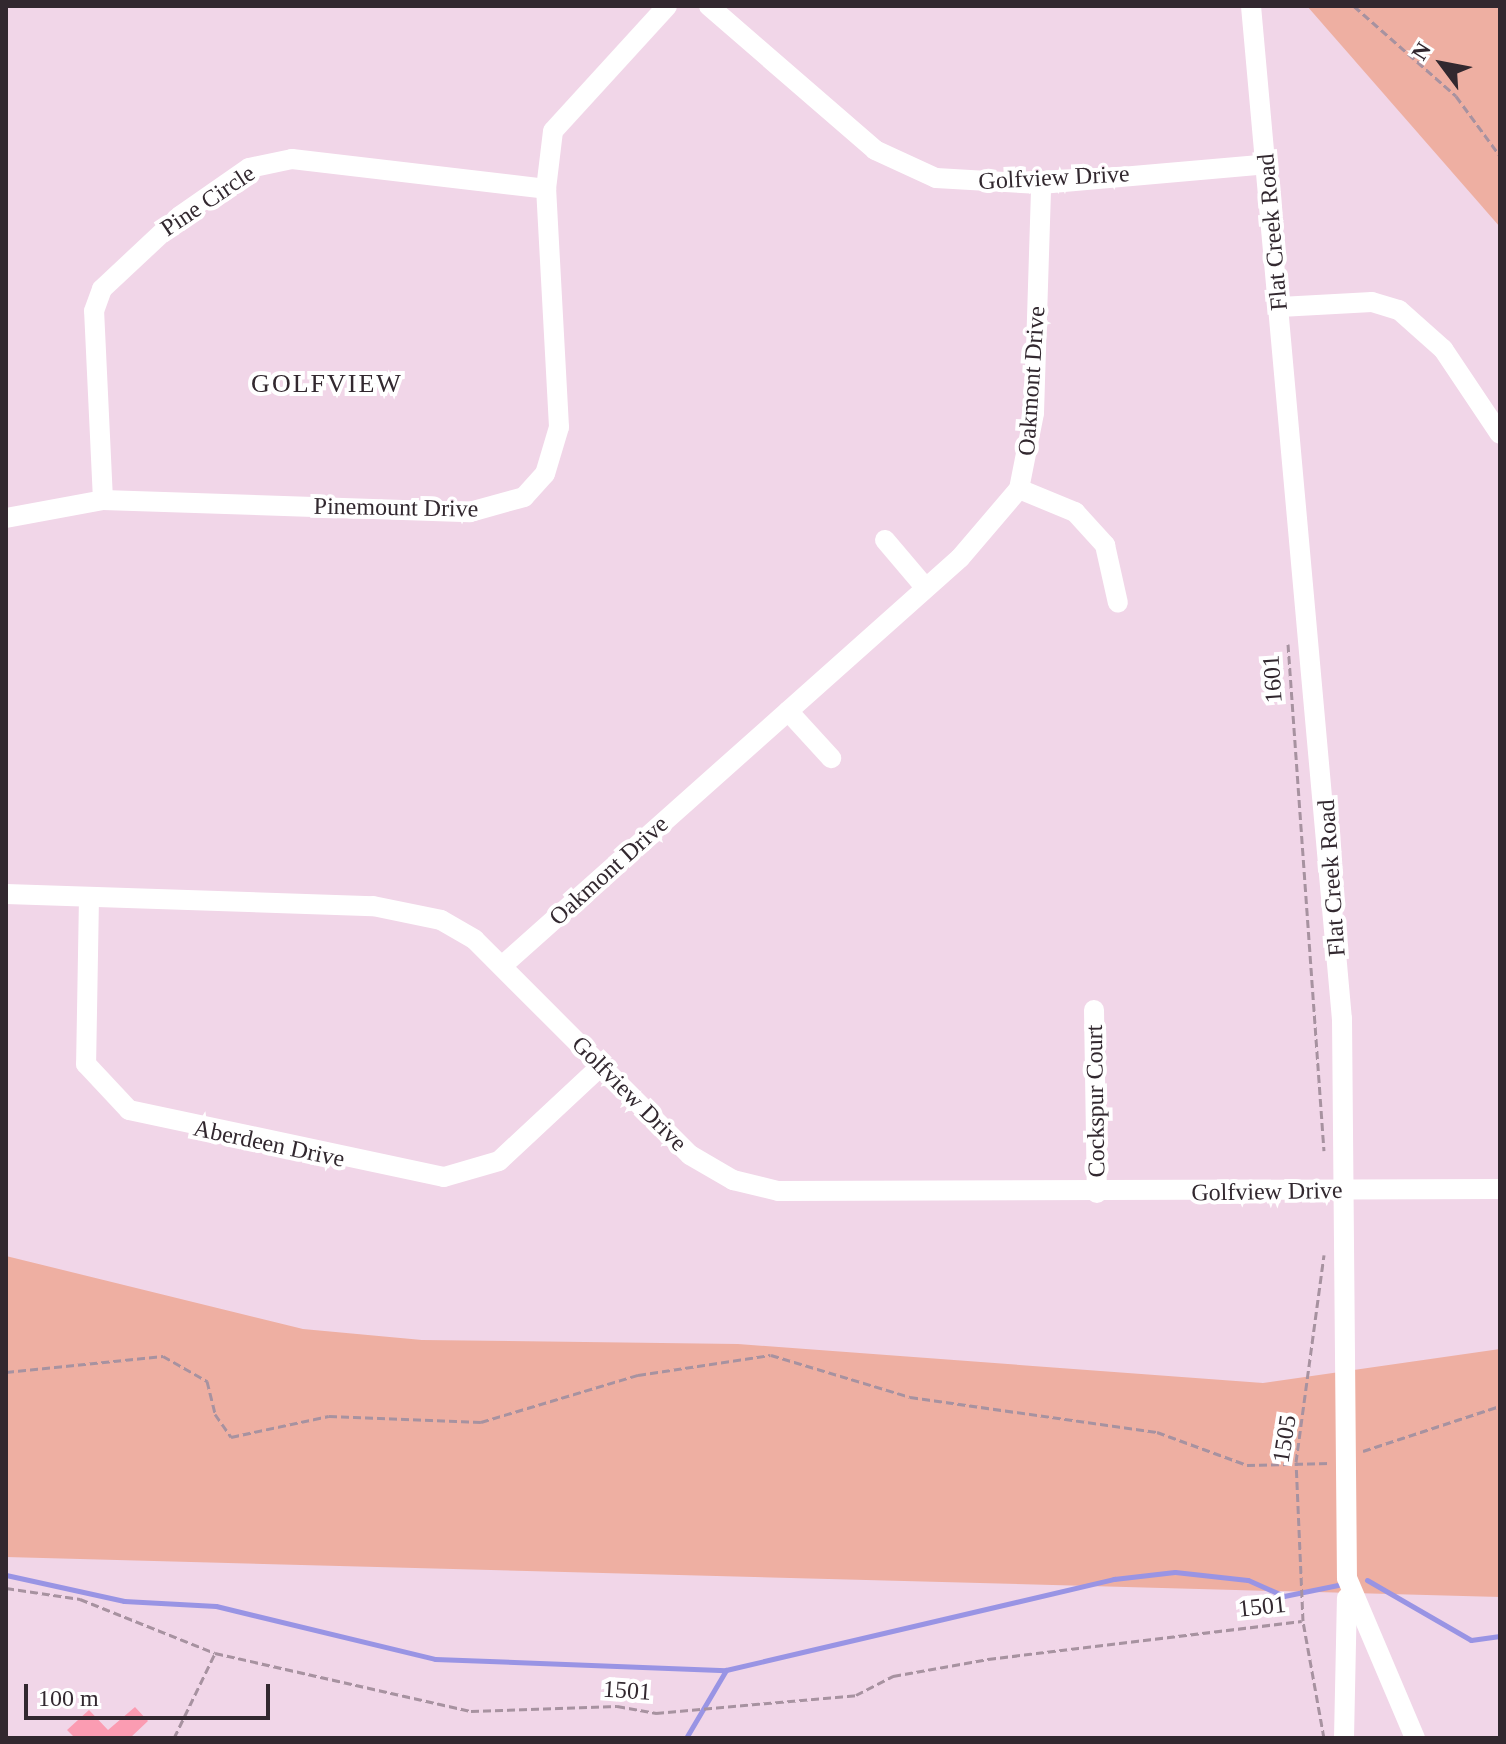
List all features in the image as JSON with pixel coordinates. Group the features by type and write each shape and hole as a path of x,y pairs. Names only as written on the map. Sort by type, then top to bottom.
{"street":[{"name":"Pinemount Drive","path":"6,518 103,500 470,512 524,497 545,474 559,427 546,189 553,131 667,6"},
{"name":"Golfview Drive","path":"709,6 888,159 936,178 1041,184 1268,164"},
{"name":"Flat Creek Road","path":"1251,6 1331,846 1342,1033 1339,1191 1347,1578 1409,1733"},
{"name":"Pine Circle","path":"103,500 94,311 102,289 133,256 211,194 249,168 292,159 546,189"},
{"name":"Oakmont Drive","path":"502,966 994,526 1019,489 1034,413 1041,184"},
{"path":"1280,307 1372,302 1399,310 1443,349 1500,434"},
{"path":"1019,489 1075,512 1105,545 1118,603"},
{"path":"885,540 924,586"},
{"path":"788,711 831,758"},
{"name":"Golfview Drive","path":"6,894 402,909 463,931 502,966 690,1155 733,1180 778,1191 1097,1193 1500,1189"},
{"name":"Aberdeen Drive","path":"89,897 86,1064 129,1110 444,1177 499,1161 601,1066"},
{"name":"Cockspur Court","path":"1094,1010 1097,1193"},
{"path":"1344,1738 1347,1578"}],"path":[{"path":"1354,6 1456,96 1500,156"},
{"name":"1601","path":"1287,630 1325,1161"},
{"name":"1505","path":"1324,1738 1303,1621 1296,1468 1325,1239"},
{"path":"6,1372 163,1356 207,1381 215,1414 231,1437 329,1416 481,1422 638,1375 771,1355 910,1397 1116,1424 1224,1459 1296,1468 1343,1458 1500,1406"},
{"name":"1501","path":"6,1588 80,1599 215,1653 471,1711 691,1707 856,1695 893,1676 988,1659 1303,1621"},
{"path":"174,1738 215,1653"}],"shaded area":[{"path":"1307,6 1500,6 1500,227"},
{"path":"6,1256 303,1329 422,1340 738,1344 1263,1383 1500,1349 1500,1597 6,1557"}],"building":[{"path":"135,1707 148,1721 130,1738 75,1738 67,1730 89,1710 108,1730"}],"waterway":[{"path":"6,1575 124,1601 216,1606 435,1659 726,1670 1114,1579 1175,1572 1248,1580 1284,1596 1338,1585"},
{"path":"1367,1580 1471,1640 1500,1636"},
{"path":"686,1738 726,1670"}],"district":[{"name":"GOLFVIEW","path":"327,384"}]}
